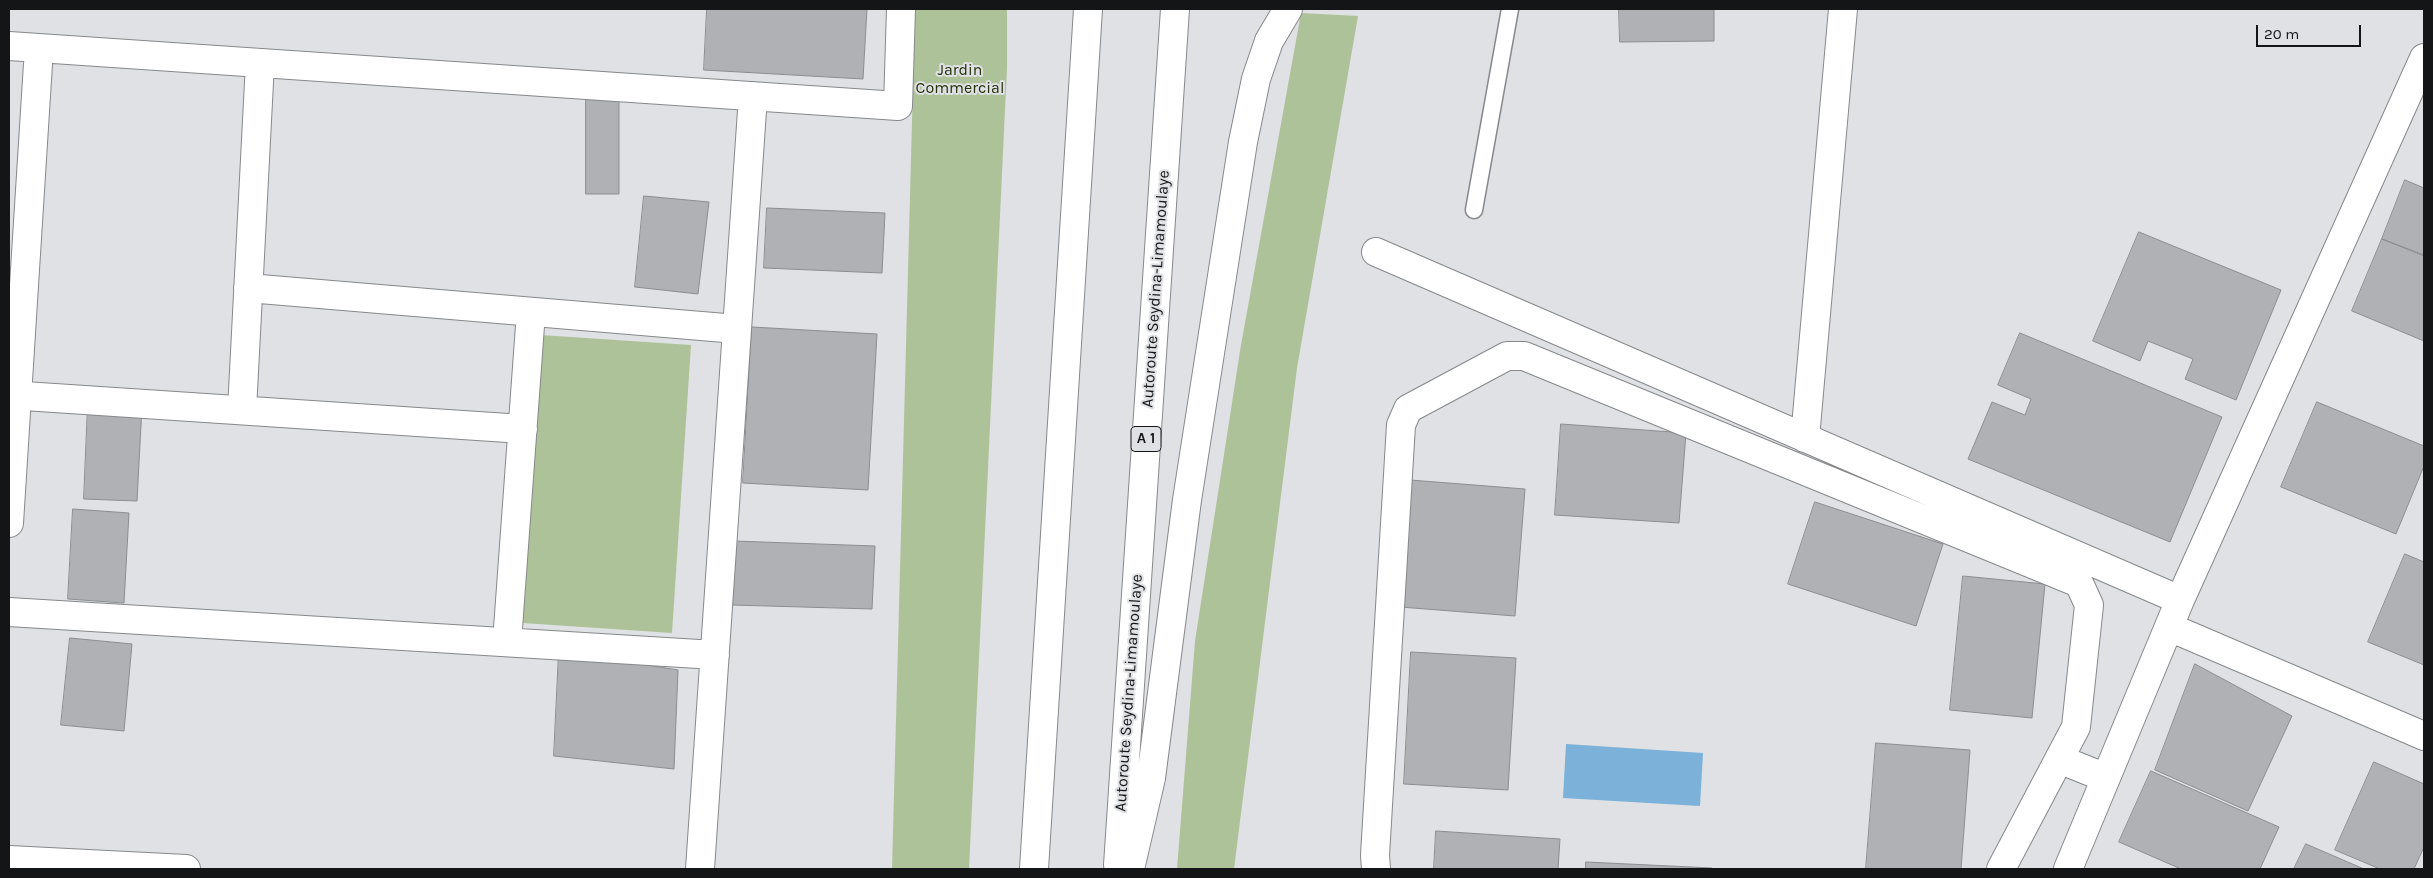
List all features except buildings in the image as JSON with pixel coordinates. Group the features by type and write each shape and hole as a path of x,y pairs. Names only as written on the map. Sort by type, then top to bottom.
{"main road":[{"path":"9,46 898,106 901,9"},
{"path":"1034,869 1088,9"},
{"name":"Autoroute Seydina-Limamoulaye","path":"1117,869 1175,9"},
{"path":"1130,869 1151,778 1187,500 1243,142 1259,72 1269,41 1288,9"},
{"path":"1804,438 1843,9"},
{"path":"9,523 13,396 39,48"},
{"path":"2068,869 2180,600 2424,58"},
{"path":"242,410 260,63"},
{"path":"700,869 753,96"},
{"path":"1376,252 2180,600"},
{"path":"248,288 737,329"},
{"path":"507,642 531,312"},
{"path":"1376,869 1375,855 1401,425 1408,409 1507,356 1524,356 2079,583 2089,606 2076,727 2001,869"},
{"path":"13,396 523,428"},
{"path":"9,612 715,654"},
{"path":"2169,627 2424,736"},
{"path":"2059,758 2106,778"},
{"path":"9,860 80,866 186,869"}],"lane":[{"path":"1474,210 1510,9"}],"green space":[{"name":"Jardin Commercial","path":"915,9 1007,9 1007,68 969,869 892,869"},
{"path":"1301,13 1358,16 1297,368 1234,869 1177,869 1195,641 1241,345"},
{"path":"541,335 691,345 672,633 523,623"}],"water":[{"path":"1566,744 1703,753 1700,806 1563,798"}]}
